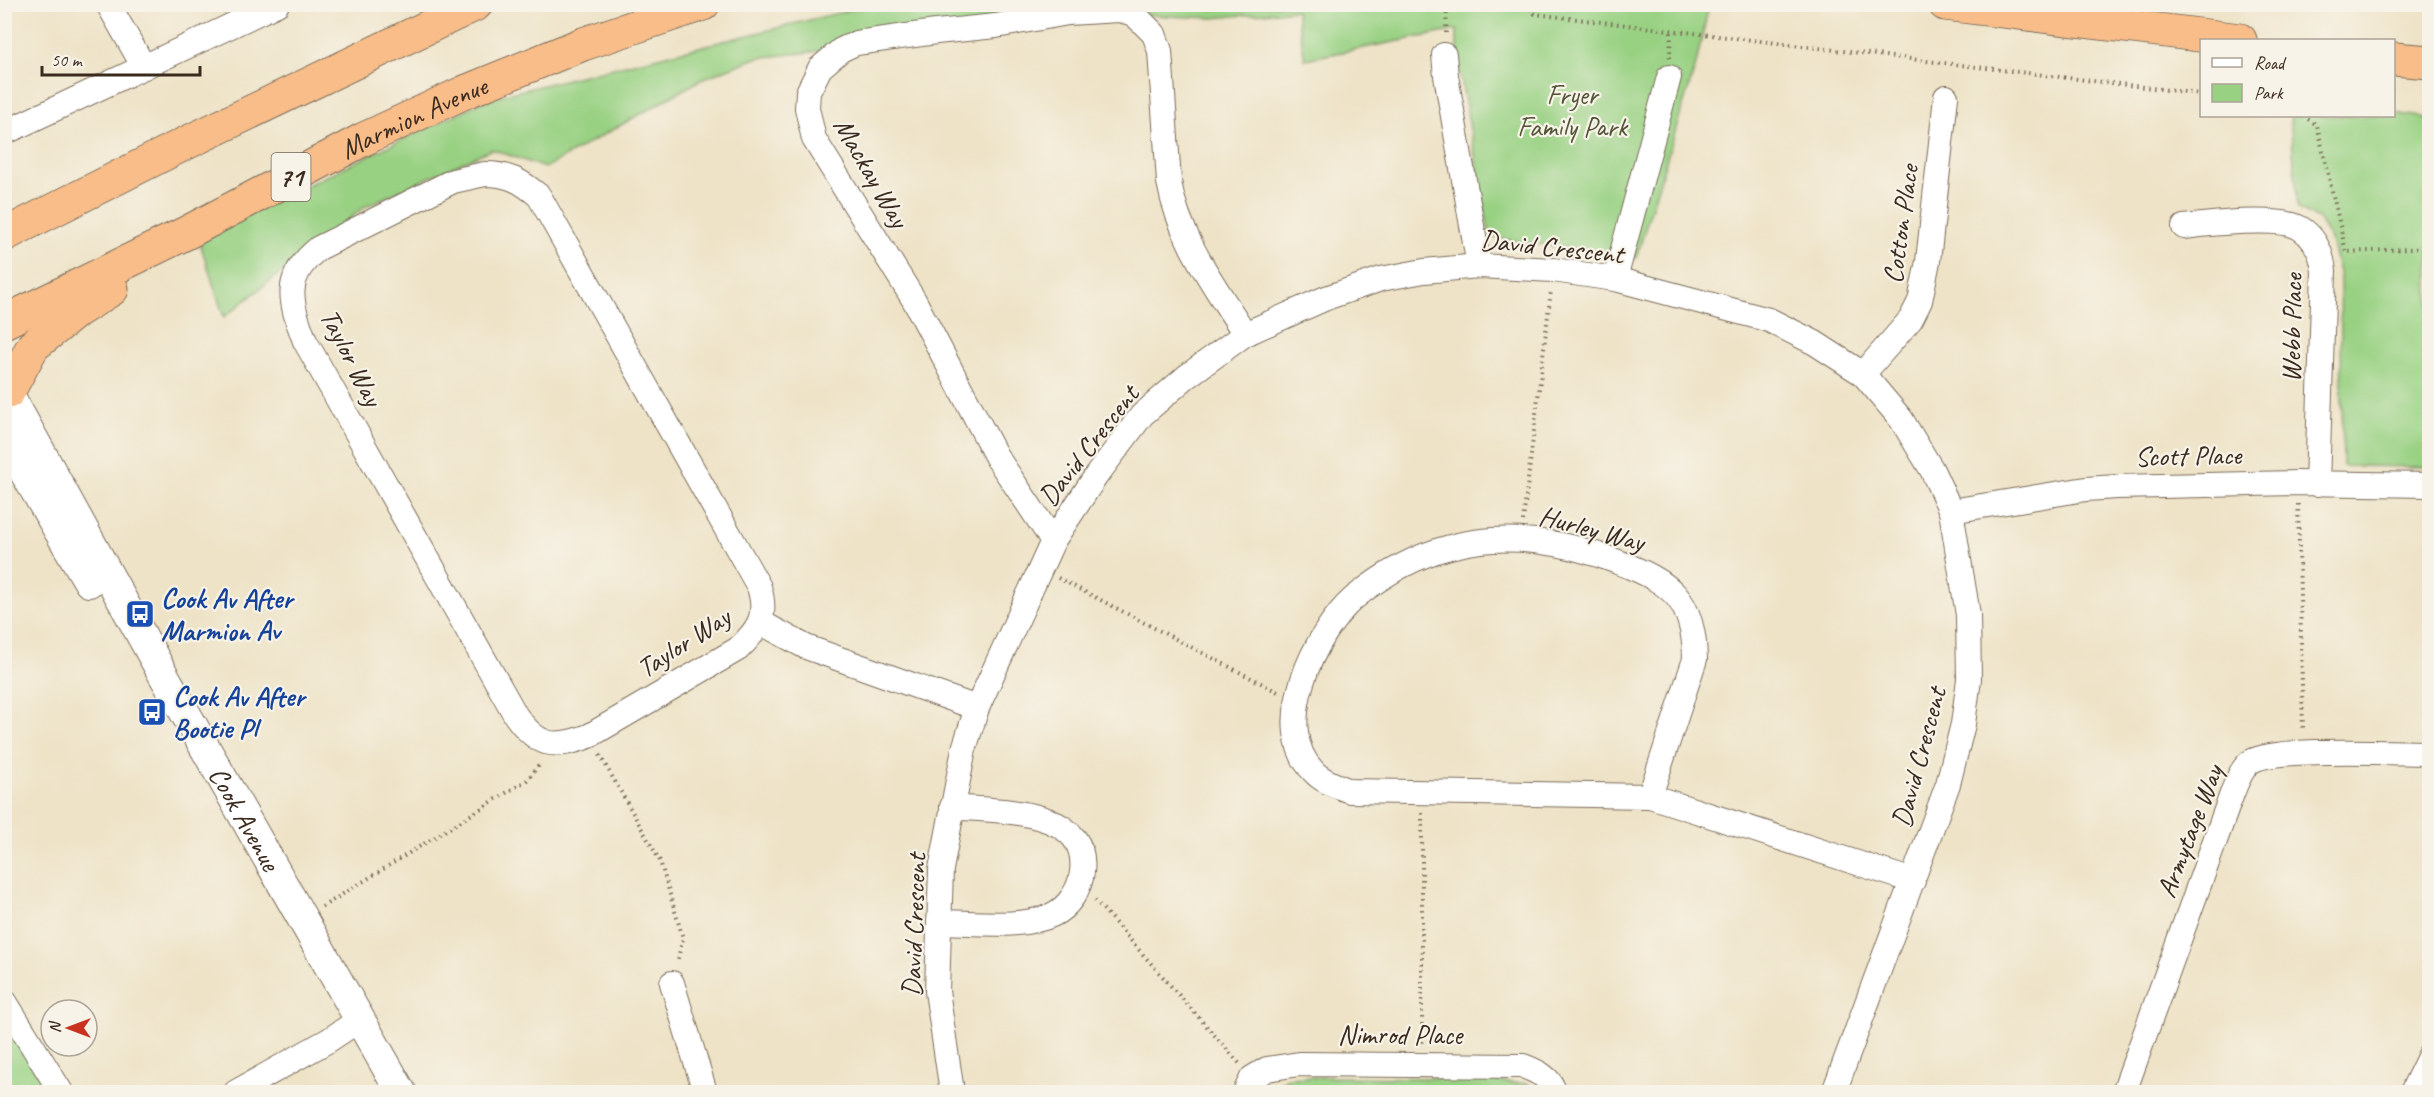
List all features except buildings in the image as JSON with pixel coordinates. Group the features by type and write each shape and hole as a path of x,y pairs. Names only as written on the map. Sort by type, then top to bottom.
{"highway":[{"path":"4,235 182,145 476,4"},
{"path":"1945,4 2232,39"},
{"name":"Marmion Avenue","path":"4,322 190,231 364,140 465,92 583,44 697,6"},
{"path":"2395,59 2430,62"},
{"path":"6,389 33,346 100,296 166,260 187,242 190,231"}],"street":[{"path":"108,4 144,67"},
{"path":"4,133 277,4"},
{"name":"Mackay Way","path":"1053,541 996,456 914,300 814,139 807,108 808,92 820,68 841,50 856,44 1098,10 1119,10 1134,14 1154,34 1160,51 1169,182 1173,202 1188,242 1245,334"},
{"path":"1444,55 1479,266"},
{"path":"1615,279 1669,77"},
{"name":"Cotton Place","path":"1863,374 1911,319 1920,301 1928,261 1946,97"},
{"name":"Taylor Way","path":"503,174 515,178 539,196 759,587 764,604 760,622 751,637 738,649 589,736 571,743 556,744 541,741 528,733 516,716 305,341 294,306 292,290 295,274 301,264 319,248 466,177 503,174"},
{"name":"Webb Place","path":"2184,226 2237,221 2298,226 2319,248 2324,271 2307,483"},
{"name":"David Crescent","path":"952,1092 937,991 941,868 952,807 964,749 977,708 1053,541 1096,476 1142,415 1186,377 1245,334 1326,298 1381,279 1424,270 1479,266 1553,270 1615,279 1769,320 1815,343 1863,374 1902,420 1932,470 1950,511 1968,615 1969,679 1964,724 1948,784 1834,1092"},
{"name":"Cook Avenue","path":"6,389 351,1025 380,1092"},
{"name":"Cook Avenue","path":"4,436 73,556 116,624 279,912 351,1025 401,1092"},
{"name":"Scott Place","path":"1950,511 2086,489 2307,483 2430,485"},
{"name":"Hurley Way","path":"1650,796 1695,659 1695,636 1688,614 1678,597 1663,582 1604,556 1561,544 1521,539 1481,541 1449,547 1416,559 1385,576 1353,599 1317,645 1305,671 1296,711 1296,729 1302,753 1314,772 1331,784 1350,791 1650,796 1913,881"},
{"name":"Taylor Way","path":"760,622 806,647 977,708"},
{"name":"Armytage Way","path":"2124,1092 2240,775 2250,762 2267,756 2304,753 2430,753"},
{"path":"939,922 1027,921 1052,915 1069,902 1080,884 1083,863 1078,846 1070,832 1054,821 1033,816 952,807"},
{"path":"672,983 705,1092"},
{"path":"4,1000 61,1092"},
{"path":"236,1092 351,1025"},
{"path":"2412,1092 2430,1054"},
{"name":"Nimrod Place","path":"1249,1085 1267,1069 1299,1064 1523,1066 1544,1076 1554,1092"}],"path":[{"path":"1444,55 1447,4"},
{"path":"1526,4 1535,14 2200,94"},
{"path":"2305,117 2317,125 2346,252 2430,248"},
{"path":"1521,539 1553,270"},
{"path":"2304,753 2307,483"},
{"path":"1041,569 1275,691 1299,695"},
{"path":"589,736 660,861 683,938 672,983"},
{"path":"312,913 527,780 556,744"},
{"path":"1422,793 1422,1064"},
{"path":"1080,884 1249,1085"}],"green space":[{"name":"Fryer Family Park","path":"871,5 1709,5 1696,64 1636,258 1490,237 1457,58 1457,30 1305,59 1296,10 1213,18 1147,15 756,58 704,78 545,168 492,149 366,206 224,317 198,237 490,98"},
{"path":"2395,113 2428,118 2429,467 2343,466 2340,276 2331,240 2318,219 2298,209 2290,117 2395,117"},
{"path":"5,1002 54,1092 5,1092"},
{"path":"1288,1078 1451,1078 1529,1084 1530,1092 1265,1092"}],"place":[{"name":"Cook Av After Marmion Av","path":"140,614"},
{"name":"Cook Av After Bootie Pl","path":"152,712"}]}
